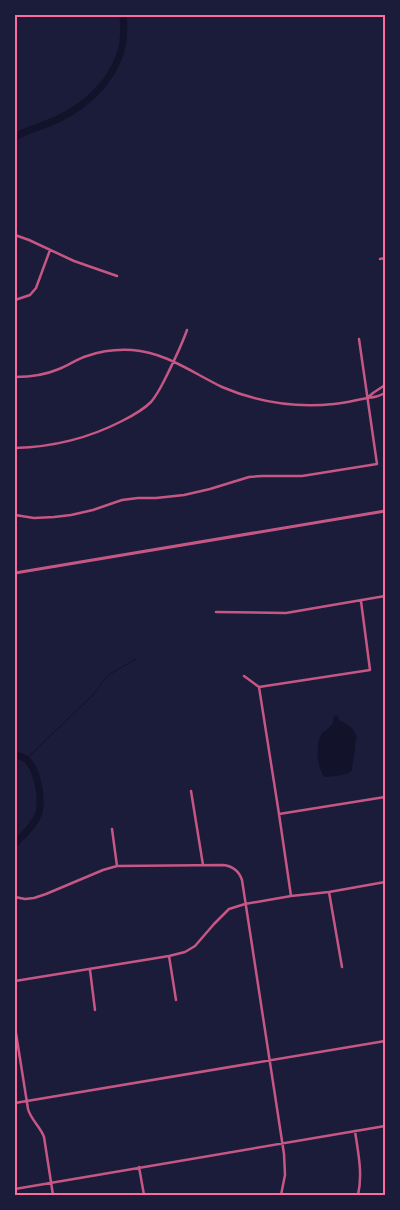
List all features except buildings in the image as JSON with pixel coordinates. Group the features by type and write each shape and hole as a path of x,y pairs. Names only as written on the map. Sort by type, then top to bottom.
{"street":[{"path":"15,236 117,276"},
{"path":"15,300 30,295 36,288 50,250"},
{"path":"380,259 385,258"},
{"path":"15,448 44,446 76,439 101,431 143,408 158,393 174,362 187,330"},
{"path":"15,516 34,518 70,515 132,498 156,498 210,490 249,477 302,476 377,464 359,338"},
{"path":"15,377 47,373 98,352 130,350 149,352 163,357 228,389 267,401 300,406 321,406 376,398 385,394"},
{"path":"368,398 385,385"},
{"path":"15,573 385,511"},
{"path":"216,612 286,613 385,596"},
{"path":"259,688 370,670 360,601"},
{"path":"244,676 259,688 291,896"},
{"path":"191,791 203,865"},
{"path":"279,814 385,797"},
{"path":"112,829 117,866"},
{"path":"15,897 25,899 39,896 117,866 227,865 235,869 241,877 283,1143 285,1167 281,1195"},
{"path":"15,981 90,970 185,952 195,946 229,909 245,904 291,896 329,892 385,882"},
{"path":"329,892 342,967"},
{"path":"169,956 176,1000"},
{"path":"90,970 95,1010"},
{"path":"15,1027 26,1101 30,1116 44,1137 54,1195"},
{"path":"15,1103 385,1041"},
{"path":"15,1188 385,1126"},
{"path":"355,1131 360,1165 358,1195"},
{"path":"139,1167 144,1195"}],"shaded area":[{"path":"336,715 339,720 355,732 356,740 352,770 343,775 325,777 320,769 318,745 321,735 331,725"}],"waterway":[{"path":"15,137 69,113 90,98 100,88 115,67 120,55 123,42 123,15"},
{"path":"26,759 93,695 108,675 136,659"},
{"path":"15,754 26,759 30,764 37,779 40,797 39,813 36,819 27,832 15,843"}]}
